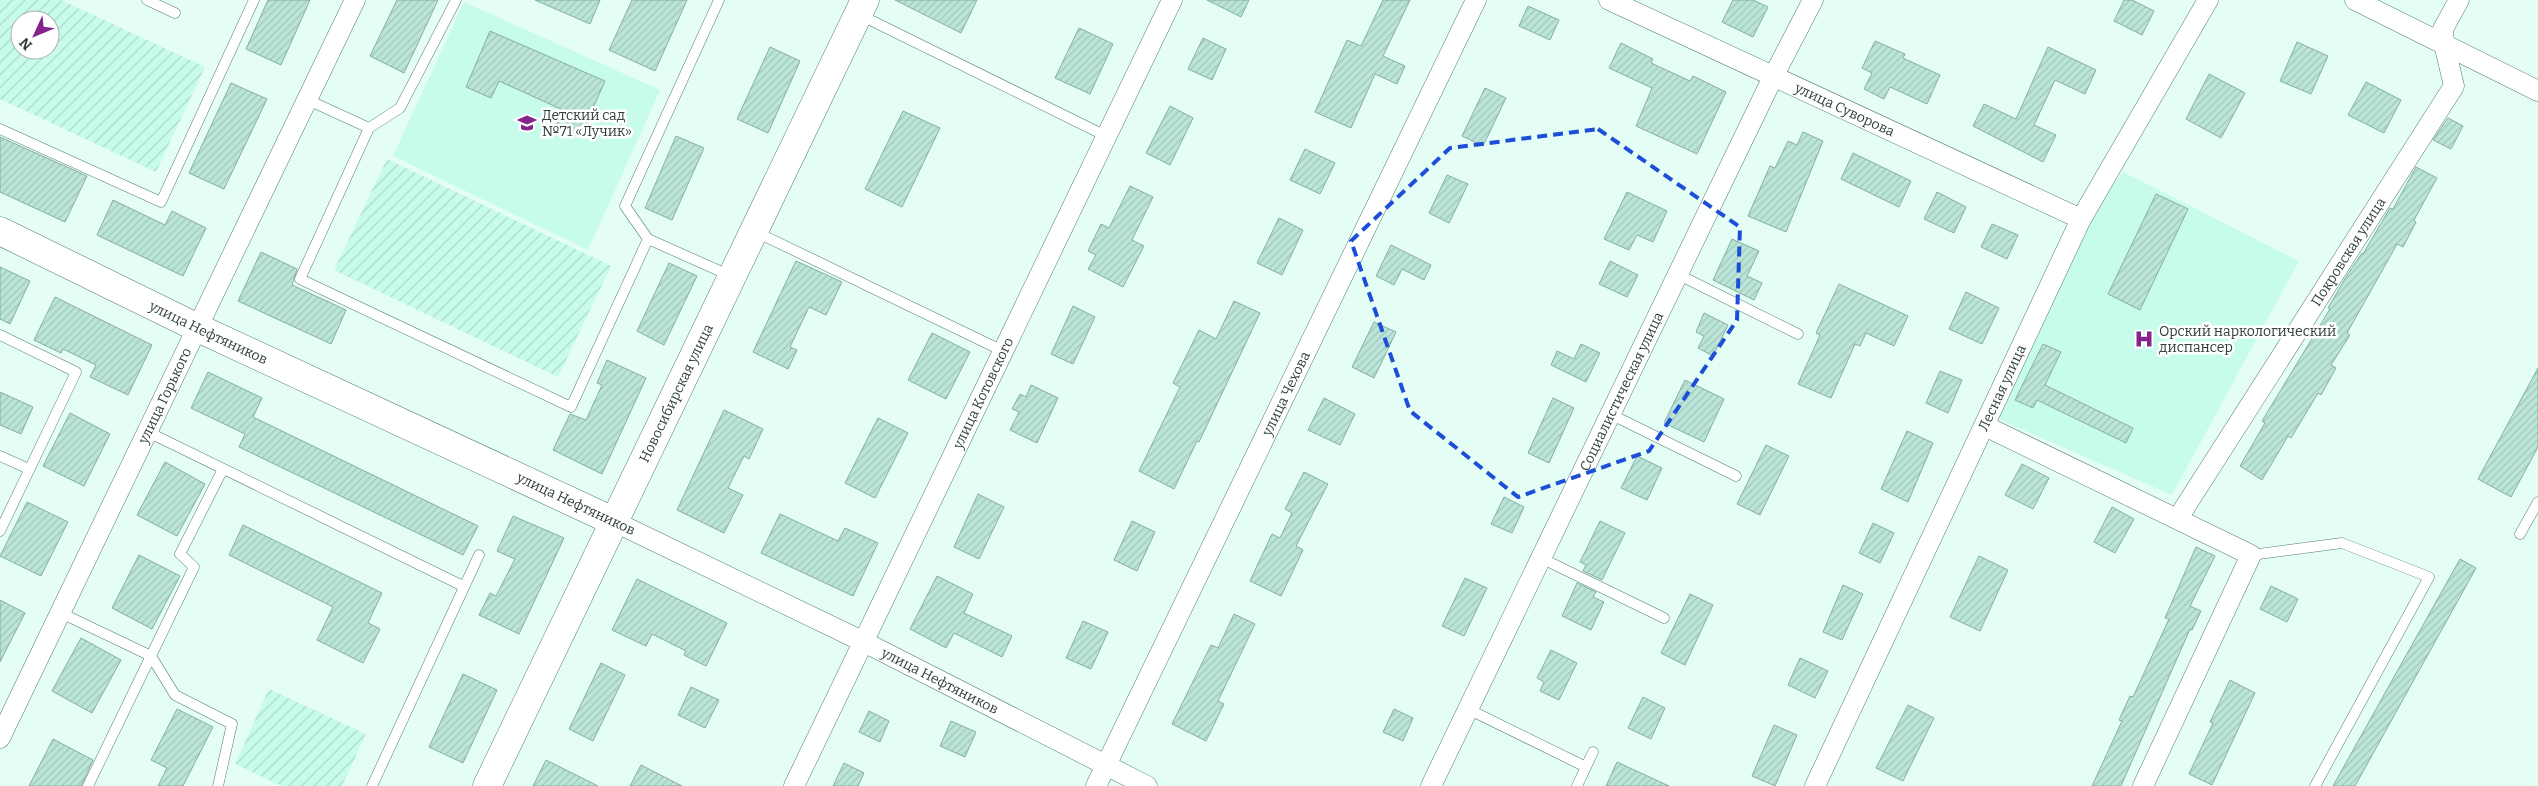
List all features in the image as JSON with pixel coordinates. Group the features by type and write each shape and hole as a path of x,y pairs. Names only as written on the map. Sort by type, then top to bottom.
{"main road":[{"name":"Новосибирская улица","path":"486,786 862,7"},
{"name":"улица Нефтяников","path":"0,231 198,328 613,521"}],"street":[{"name":"улица Горького","path":"0,738 355,0"},
{"name":"улица Котовского","path":"794,786 1172,0"},
{"name":"улица Чехова","path":"1096,786 1476,0"},
{"name":"улица Суворова","path":"1609,0 2081,219"},
{"name":"Социалистическая улица","path":"1431,786 1772,77 1813,0"},
{"name":"Лесная улица","path":"1816,786 2081,219 2208,0"},
{"path":"2355,0 2538,90"},
{"name":"Покровская улица","path":"2178,518 2454,86 2444,44 2444,29 2458,0"},
{"path":"1985,426 2178,518 2250,555 2142,786"},
{"name":"улица Нефтяников","path":"613,521 864,642 1147,786"}],"lane":[{"path":"147,0 175,13"},
{"path":"0,129 161,202 254,0"},
{"path":"456,0 400,108 369,128 300,279 570,408 648,239"},
{"path":"719,0 626,206 648,239 732,276"},
{"path":"862,7 1106,136"},
{"path":"308,100 369,128"},
{"path":"754,230 1003,351"},
{"path":"1677,274 1798,334"},
{"path":"0,335 76,372 0,531"},
{"path":"1610,414 1736,476"},
{"path":"148,432 463,586"},
{"path":"0,456 29,469"},
{"path":"88,786 194,567 180,554 223,469"},
{"path":"2520,534 2538,502"},
{"path":"2250,555 2342,544 2429,576 2315,786"},
{"path":"372,786 479,555"},
{"path":"1541,558 1664,618"},
{"path":"61,613 151,656 176,695 232,724 218,786"},
{"path":"1468,709 1586,767"},
{"path":"1577,786 1593,752"}],"highlighted area":[{"path":"1598,129 1740,227 1737,320 1649,451 1518,497 1410,411 1351,241 1450,148"}],"shaded area":[{"path":"0,0 61,0 205,67 156,172 0,99"},
{"name":"Детский сад №71 «Лучик»","path":"464,2 660,90 588,250 393,156"},
{"path":"387,159 611,266 558,377 334,270"},
{"name":"Орский наркологический диспансер","path":"2123,172 2299,261 2172,495 1994,417 2085,221"},
{"path":"269,689 366,734 342,786 282,786 235,764"}],"building":[{"path":"268,0 310,0 281,65 246,49"},
{"path":"397,0 438,0 404,73 370,56"},
{"path":"535,0 600,0 590,24"},
{"path":"632,0 687,0 655,71 609,50"},
{"path":"895,0 977,0 961,33"},
{"path":"1207,0 1249,0 1241,17"},
{"path":"1383,0 1410,0 1383,56 1405,66 1397,84 1375,74 1351,128 1315,112 1347,40 1361,46"},
{"path":"1733,0 1753,0 1768,7 1753,37 1722,22"},
{"path":"2124,0 2132,0 2154,11 2142,35 2114,21"},
{"path":"1528,6 1559,20 1550,40 1519,26"},
{"path":"1079,28 1113,44 1090,94 1055,78"},
{"path":"490,31 605,81 580,137 556,127 563,110 499,81 491,98 466,87"},
{"path":"1203,38 1226,49 1212,80 1188,69"},
{"path":"1875,41 1905,54 1903,58 1940,75 1927,104 1890,87 1884,99 1864,89 1872,73 1862,68"},
{"path":"2297,42 2328,56 2311,94 2280,81"},
{"path":"1621,43 1653,59 1651,63 1690,81 1693,76 1726,92 1697,154 1636,126 1652,88 1609,68"},
{"path":"770,47 800,61 768,133 737,119"},
{"path":"2048,47 2096,70 2085,94 2055,80 2034,125 2056,135 2043,162 1973,126 1984,104 2016,119"},
{"path":"2209,74 2245,93 2221,138 2186,119"},
{"path":"2366,82 2401,100 2384,133 2348,115"},
{"path":"231,83 267,99 224,189 189,173"},
{"path":"1485,88 1506,98 1483,146 1462,136"},
{"path":"1170,106 1193,118 1170,165 1146,153"},
{"path":"903,111 940,128 902,207 865,189"},
{"path":"2448,118 2463,126 2451,149 2433,140"},
{"path":"1803,132 1823,141 1786,232 1748,216 1770,166 1775,168 1788,141 1797,145"},
{"path":"676,136 704,148 672,220 645,208"},
{"path":"0,137 87,176 65,222 0,192"},
{"path":"1305,149 1335,163 1320,194 1290,180"},
{"path":"1853,153 1911,181 1899,207 1841,179"},
{"path":"2416,167 2437,178 2414,220 2416,222 2403,247 2397,244 2347,333 2350,335 2331,365 2336,368 2321,395 2318,393 2291,438 2288,436 2262,480 2240,466 2265,423 2262,421 2330,309 2328,308 2346,277 2363,254 2390,208 2393,209"},
{"path":"1447,175 1468,184 1449,223 1429,213"},
{"path":"1130,186 1153,197 1132,240 1144,246 1123,287 1088,269 1096,255 1088,251 1101,224 1109,228"},
{"path":"1627,192 1667,211 1653,242 1637,235 1629,250 1604,239"},
{"path":"1937,192 1966,207 1954,233 1924,219"},
{"path":"2156,194 2188,209 2140,310 2108,294"},
{"path":"113,200 165,225 172,211 206,228 183,276 97,235"},
{"path":"1279,218 1303,230 1282,275 1257,263"},
{"path":"1992,224 2018,235 2007,259 1981,247"},
{"path":"1732,239 1759,251 1747,276 1762,283 1754,300 1713,280"},
{"path":"1391,245 1431,265 1424,280 1402,269 1394,285 1376,276"},
{"path":"261,252 297,269 292,285 346,310 331,344 238,301"},
{"path":"796,261 842,282 826,315 809,307 790,347 797,350 788,369 753,352"},
{"path":"1610,261 1638,275 1627,297 1599,284"},
{"path":"669,263 697,276 664,345 637,331"},
{"path":"0,267 30,281 10,324 0,319"},
{"path":"1839,284 1908,316 1894,346 1866,333 1860,346 1855,344 1831,398 1798,384 1820,335 1816,333"},
{"path":"1966,292 1999,308 1982,344 1949,329"},
{"path":"55,297 152,345 128,395 90,377 96,365 63,349 61,353 34,340"},
{"path":"1234,301 1260,313 1199,442 1197,441 1174,489 1139,471 1180,387 1173,383 1199,330 1216,339"},
{"path":"1073,306 1095,317 1073,364 1051,354"},
{"path":"1704,313 1728,325 1713,356 1698,348 1704,336 1696,332"},
{"path":"1374,322 1396,332 1374,378 1352,367"},
{"path":"932,333 970,352 946,399 908,380"},
{"path":"1581,344 1600,353 1586,382 1551,365 1557,351 1574,359"},
{"path":"2043,344 2061,352 2045,385 2133,428 2126,443 2037,400 2033,408 2015,400"},
{"path":"607,360 646,378 602,474 553,450 570,414 586,420 602,385 597,383"},
{"path":"2538,368 2538,447 2511,497 2478,479"},
{"path":"1940,371 1962,380 1948,413 1926,403"},
{"path":"208,372 262,398 253,417 478,526 463,555 239,447 245,434 191,408"},
{"path":"1685,380 1724,399 1704,442 1664,423"},
{"path":"1031,385 1058,398 1037,443 1010,430 1019,412 1012,409 1020,394 1026,397"},
{"path":"0,392 33,407 21,434 0,425"},
{"path":"1324,398 1355,414 1340,445 1308,430"},
{"path":"1553,398 1574,408 1549,463 1528,453"},
{"path":"724,410 763,429 749,459 744,456 728,488 743,495 724,533 677,510"},
{"path":"70,413 110,434 84,486 43,466"},
{"path":"878,418 908,433 875,498 845,483"},
{"path":"1907,431 1933,443 1908,502 1881,489"},
{"path":"1766,445 1789,456 1760,515 1737,504"},
{"path":"1637,456 1662,468 1647,500 1621,488"},
{"path":"165,462 205,484 177,536 137,515"},
{"path":"2022,464 2049,478 2033,509 2005,495"},
{"path":"1304,472 1328,484 1296,546 1303,550 1281,596 1250,581 1272,534 1280,538 1292,513 1285,509"},
{"path":"978,494 1004,507 979,559 954,547"},
{"path":"1504,497 1524,507 1512,533 1491,524"},
{"path":"27,502 68,522 41,576 0,556"},
{"path":"2112,507 2134,519 2115,553 2094,542"},
{"path":"780,514 838,541 845,528 878,543 853,596 761,553"},
{"path":"513,516 564,538 519,634 479,615 490,593 496,596 515,559 497,551"},
{"path":"1132,521 1155,532 1137,571 1114,560"},
{"path":"1600,521 1625,533 1602,580 1583,571 1586,565 1580,562"},
{"path":"1873,523 1894,533 1880,563 1859,553"},
{"path":"243,525 382,593 368,623 380,629 363,663 317,640 333,607 229,555"},
{"path":"2196,547 2215,556 2190,606 2201,611 2192,630 2190,629 2121,786 2092,786 2122,721 2119,720 2130,696 2133,697 2169,619 2165,618"},
{"path":"139,555 180,576 152,629 112,608"},
{"path":"1979,556 2008,570 1980,631 1950,617"},
{"path":"2460,559 2476,568 2355,786 2333,786"},
{"path":"937,576 973,594 964,613 1012,636 1002,657 954,633 946,648 910,629"},
{"path":"1465,578 1487,588 1464,636 1442,626"},
{"path":"637,579 727,623 706,666 684,655 686,651 652,634 646,646 612,630"},
{"path":"1577,583 1596,592 1593,597 1604,602 1591,630 1562,616"},
{"path":"1843,585 1863,594 1842,640 1823,632"},
{"path":"2271,586 2298,599 2287,622 2260,609"},
{"path":"1690,594 1713,605 1685,665 1661,653"},
{"path":"0,600 25,613 0,662"},
{"path":"1234,614 1255,624 1218,701 1224,704 1206,741 1172,724 1211,645 1218,648"},
{"path":"1083,621 1108,632 1091,669 1066,658"},
{"path":"81,638 121,660 92,713 52,691"},
{"path":"1551,650 1577,663 1559,700 1540,691 1544,682 1537,678"},
{"path":"1800,658 1828,671 1815,698 1788,685"},
{"path":"601,663 625,675 593,741 569,729"},
{"path":"463,674 497,690 463,763 429,747"},
{"path":"2230,680 2255,693 2212,785 2189,774 2213,723 2210,722"},
{"path":"691,687 719,700 705,728 678,715"},
{"path":"1643,697 1665,708 1651,739 1628,728"},
{"path":"1908,705 1934,718 1903,781 1876,768"},
{"path":"177,709 213,727 183,786 158,786 167,768 151,760"},
{"path":"1394,709 1413,718 1403,741 1383,732"},
{"path":"869,711 889,721 880,742 859,732"},
{"path":"951,721 976,732 965,757 940,746"},
{"path":"1774,725 1797,735 1775,786 1752,776"},
{"path":"53,739 93,760 81,786 29,786"},
{"path":"546,760 598,786 533,786"},
{"path":"1617,762 1669,786 1606,786"},
{"path":"844,763 864,773 858,786 833,786"},
{"path":"641,765 682,786 630,786"}],"place":[{"name":"Детский сад №71 «Лучик»","path":"527,123"},
{"name":"Орский наркологический диспансер","path":"2144,339"}]}
